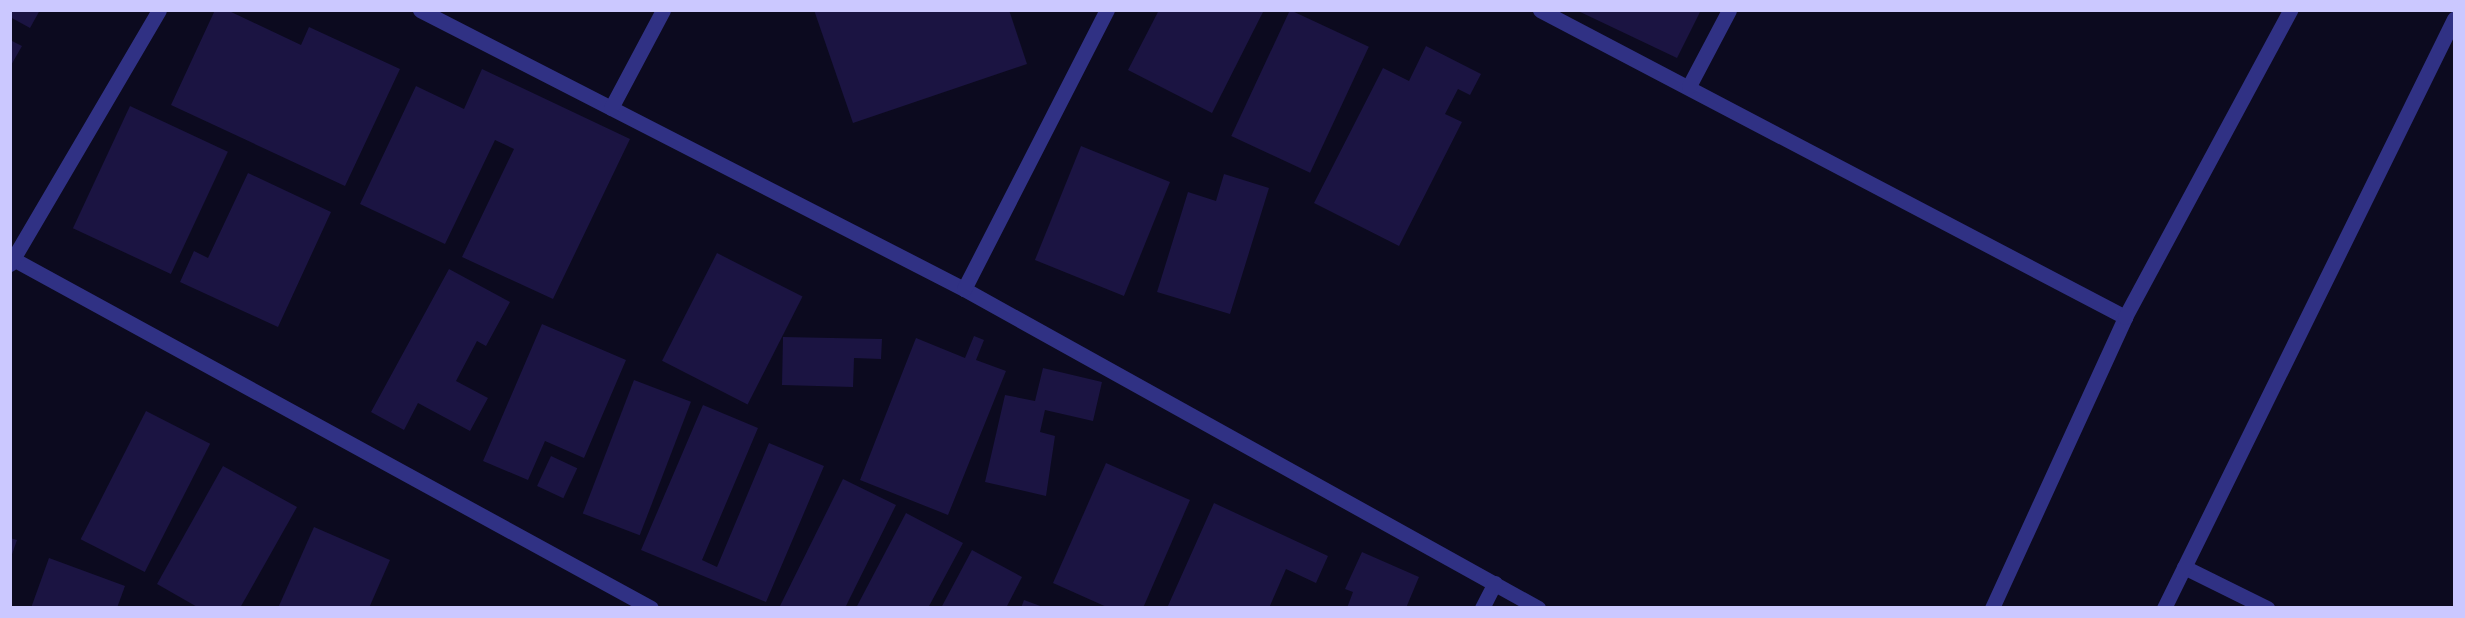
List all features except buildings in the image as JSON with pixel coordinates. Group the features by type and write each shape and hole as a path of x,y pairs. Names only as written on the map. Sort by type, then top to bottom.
{"street":[{"path":"159,10 12,262 651,608"},
{"path":"420,10 964,290 1538,608"},
{"path":"610,108 663,10"},
{"path":"964,290 1107,10"},
{"path":"1540,10 1689,86 2125,317"},
{"path":"1689,86 1729,10"},
{"path":"1992,608 2125,317 2290,10"},
{"path":"2164,608 2454,19"},
{"path":"2184,567 2267,608"},
{"path":"1482,608 1495,583"}]}
